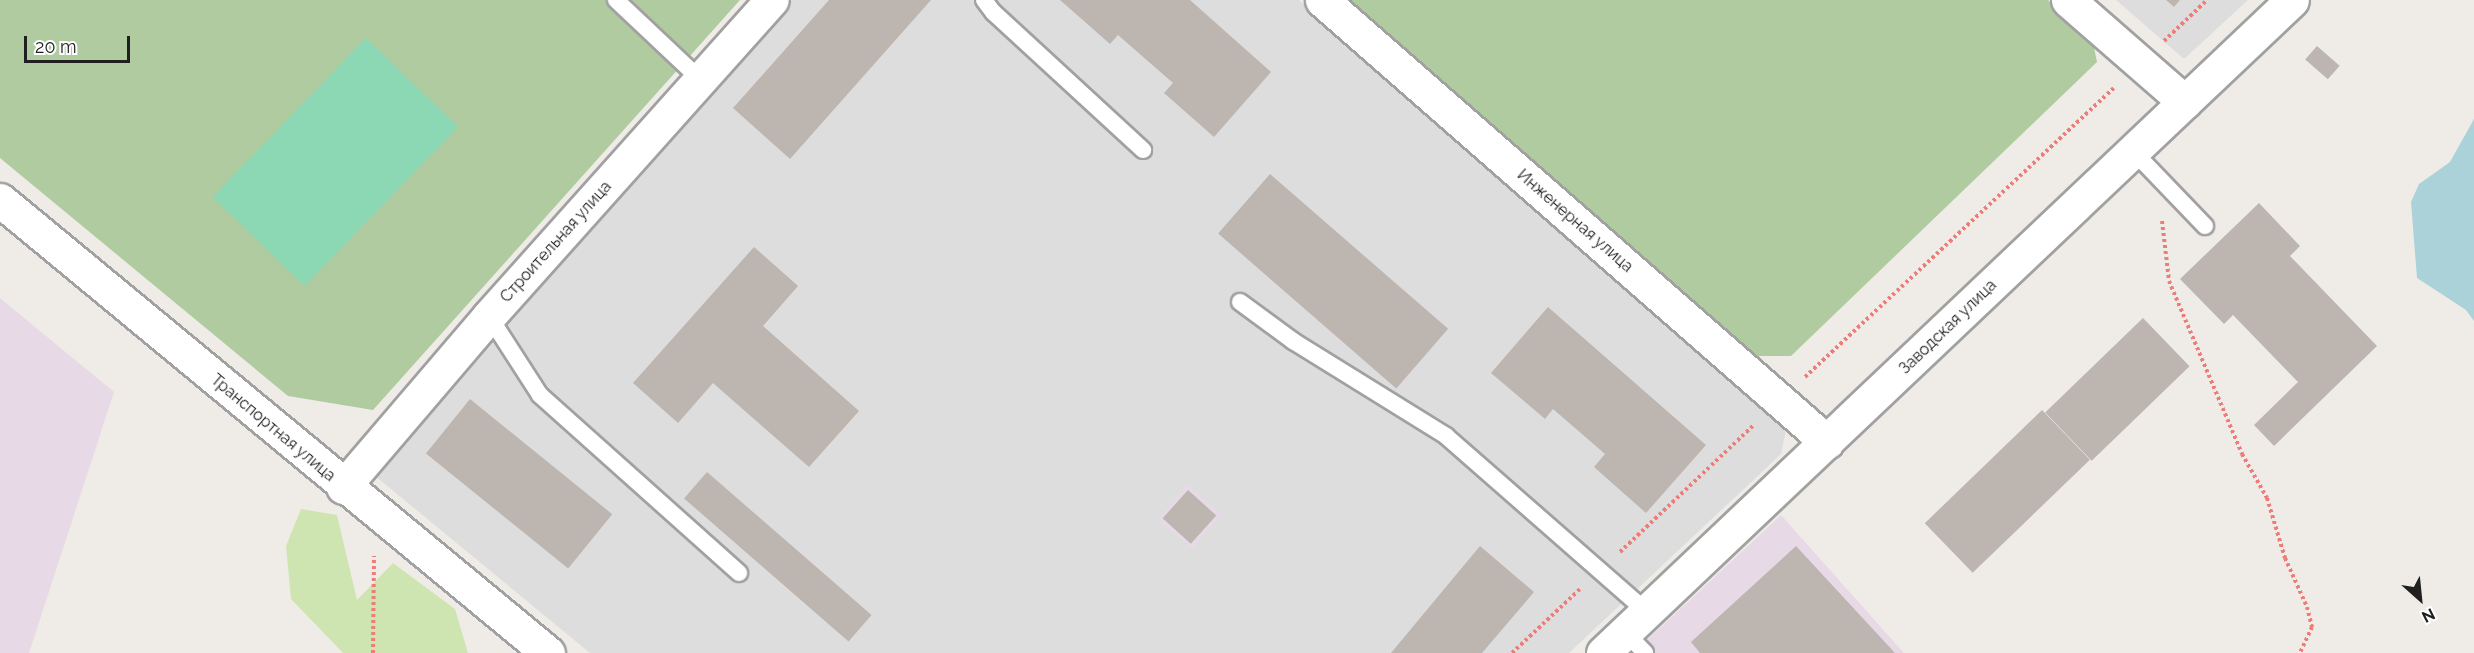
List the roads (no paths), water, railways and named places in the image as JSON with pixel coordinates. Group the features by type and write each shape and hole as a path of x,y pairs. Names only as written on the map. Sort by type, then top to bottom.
{"street":[{"name":"Строительная улица","path":"343,487 489,316 772,0"},
{"name":"Инженерная улица","path":"1322,0 1827,442"},
{"path":"2068,0 2185,102"},
{"name":"Заводская улица","path":"1630,637 1827,442 2292,0"},
{"name":"Транспортная улица","path":"0,200 343,487 548,653"}],"lane":[{"path":"616,0 700,80"},
{"path":"984,0 993,12 1143,150"},
{"path":"2133,151 2205,226"},
{"path":"1240,302 1293,341 1446,436 1600,570 1630,637"},
{"path":"489,316 540,395 739,573"}],"water":[{"path":"2474,119 2474,321 2466,310 2417,278 2411,202 2419,184 2450,162"}]}
